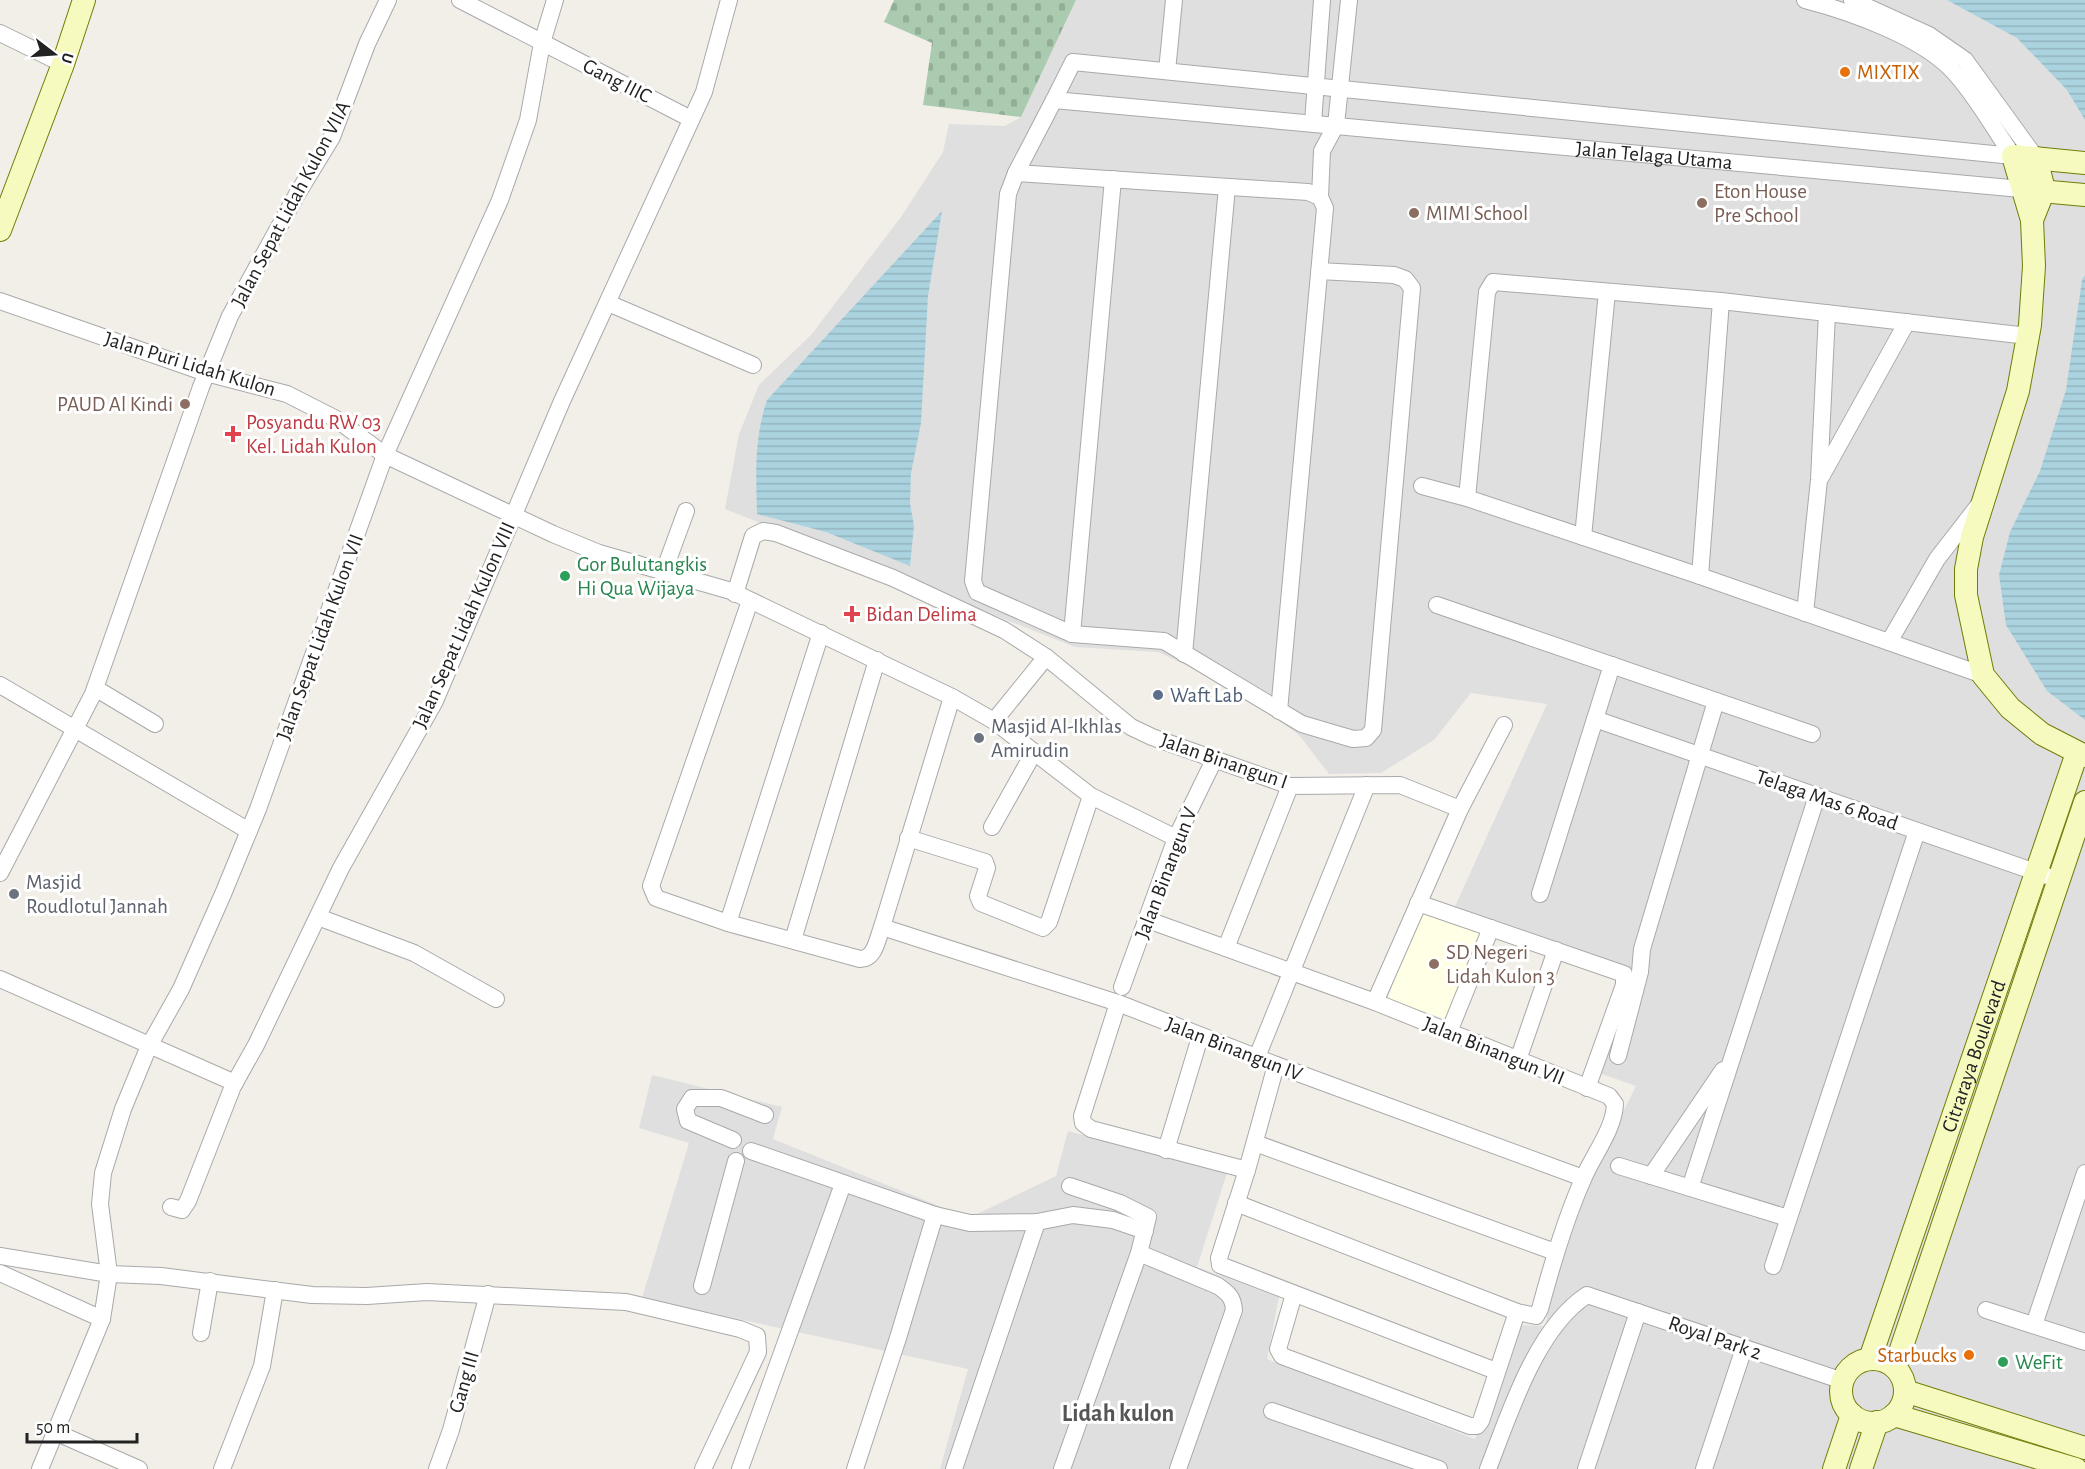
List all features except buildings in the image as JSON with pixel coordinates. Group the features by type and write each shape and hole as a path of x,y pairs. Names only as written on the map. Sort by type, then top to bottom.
{"main road":[{"path":"0,230 63,64 84,0"},
{"path":"2013,156 2032,220 2034,266 2028,336 2018,391 1984,498 1966,569 1969,612 1983,675 2010,708 2042,734 2081,755"},
{"name":"Jalan Telaga Utama","path":"2013,156 2085,163"},
{"path":"2032,220 2044,190 2036,158"},
{"name":"Jalan Telaga Utama","path":"2021,189 2085,195"},
{"name":"Citraraya Boulevard","path":"1870,1359 2036,873 2081,755"},
{"name":"Citraraya Boulevard","path":"1895,1367 2085,802"},
{"path":"1861,1469 1885,1419 1904,1400 1905,1391 1901,1374 1895,1367 1887,1362 1870,1359 1853,1366 1843,1381 1843,1399 1852,1414 1860,1420 1885,1419 2076,1469"},
{"path":"1905,1391 2085,1448"},
{"path":"1834,1469 1852,1414"}],"street":[{"name":"Jalan Sepat Lidah Kulon VIIA","path":"1,870 76,729 95,688 206,373 231,316 296,196 332,137 367,44 388,0"},
{"name":"Gang IIIC","path":"460,0 692,119"},
{"name":"Jalan Sepat Lidah Kulon VII","path":"40,1469 102,1319 109,1274 100,1204 103,1173 123,1109 149,1046 181,988 249,831 385,455 500,200 528,120 542,43 555,0"},
{"name":"Jalan Sepat Lidah Kulon VIII","path":"171,1207 182,1210 188,1201 235,1083 256,1045 341,868 435,701 513,515 692,119 713,64 729,0"},
{"path":"1167,71 1174,0"},
{"path":"1313,123 1322,0"},
{"path":"1280,711 1325,208 1320,197 1322,151 1336,125 1349,0"},
{"path":"1805,0 1874,24 1922,47 1954,71 2013,156"},
{"path":"1852,0 1929,35 1965,60 2036,158"},
{"path":"0,33 63,64"},
{"name":"Jalan Telaga Utama","path":"2013,156 1073,62 1054,100 2021,189"},
{"path":"1054,100 1016,173 1008,194 973,581 977,592 1072,634 1164,641 1302,724 1353,739 1366,738 1373,729 1412,288 1405,279 1394,275 1319,271"},
{"path":"1016,173 1308,192 1320,197"},
{"path":"1072,634 1113,179"},
{"path":"1184,654 1227,187"},
{"path":"1467,498 1489,285 1497,281 1721,301 2028,336"},
{"path":"1583,537 1607,292"},
{"path":"1700,576 1721,301"},
{"name":"Jalan Puri Lidah Kulon","path":"0,302 206,373 287,394 314,405 385,455 513,515 599,552 742,597 821,633 994,721 1033,754 1091,796 1176,838"},
{"path":"608,303 753,365"},
{"path":"1805,612 1819,480 1827,313"},
{"path":"1819,480 1907,322"},
{"path":"1422,486 1467,498 1700,576 1983,675"},
{"path":"1889,642 1937,559 1984,498"},
{"path":"664,571 686,511"},
{"name":"Jalan Binangun I","path":"742,597 753,536 763,531 776,533 903,582 1004,630 1046,657 1131,727 1214,760 1290,786 1400,785 1460,808"},
{"path":"742,597 651,891 656,898 668,904 728,923 864,959 873,951 882,927 952,698"},
{"path":"1437,604 1812,734"},
{"path":"728,923 821,633"},
{"path":"994,721 1046,657"},
{"path":"793,940 877,660"},
{"path":"1540,894 1612,665"},
{"path":"0,685 249,831"},
{"path":"95,688 155,724"},
{"path":"1618,1056 1640,972 1642,949 1716,701"},
{"name":"Telaga Mas 6 Road","path":"1595,719 2059,880"},
{"path":"1375,1002 1460,808 1504,725"},
{"path":"992,827 1033,754"},
{"name":"Jalan Binangun V","path":"1214,760 1176,838 1120,995 1082,1121 1091,1129 1247,1170"},
{"path":"1257,1057 1367,785"},
{"path":"1226,948 1290,786"},
{"path":"908,838 985,862 987,868 978,896 981,903 1043,928 1049,922 1091,796"},
{"path":"1690,1188 1817,796"},
{"path":"1773,1266 1917,831"},
{"path":"1418,903 1622,973 1625,978 1587,1088"},
{"path":"318,917 414,953 496,999"},
{"name":"Jalan Binangun VII","path":"1148,920 1375,1002 1609,1096 1615,1104 1612,1120 1583,1178 1556,1252 1539,1312 1536,1316 1522,1313"},
{"name":"Jalan Binangun IV","path":"882,927 1120,995 1200,1036 1583,1178"},
{"path":"1449,1032 1491,928"},
{"path":"1518,1060 1556,950"},
{"path":"0,980 235,1083"},
{"path":"1166,1150 1200,1036"},
{"path":"1651,1176 1734,1054"},
{"path":"1276,1065 1255,1143 1219,1258 1220,1266 1496,1371"},
{"path":"733,1140 728,1149 731,1158 736,1161 746,1160 751,1151 748,1142 743,1139 733,1140 688,1121 685,1109 692,1098 721,1098 765,1115"},
{"path":"1255,1143 1556,1252"},
{"path":"751,1151 935,1215 985,1224 1037,1222 1073,1215 1113,1220 1145,1231"},
{"path":"702,1286 736,1161"},
{"path":"1620,1166 1788,1218"},
{"path":"2034,1325 2085,1173"},
{"path":"740,1469 843,1184"},
{"path":"1062,1469 1139,1253 1148,1217 1120,1203 1070,1186"},
{"path":"1236,1203 1522,1313 1496,1371 1481,1421 1474,1426 1460,1424 1306,1366 1279,1353 1294,1294"},
{"path":"855,1469 935,1215"},
{"path":"954,1469 1037,1222"},
{"path":"1139,1253 1218,1286 1228,1293 1233,1301 1234,1310 1178,1469"},
{"path":"0,1256 109,1274 210,1281 312,1295 367,1296 427,1292 626,1302 688,1315 757,1336 758,1352 703,1469"},
{"path":"0,1273 102,1319"},
{"path":"201,1333 210,1281"},
{"path":"222,1469 262,1366 275,1290"},
{"name":"Gang III","path":"437,1469 451,1430 488,1294"},
{"name":"Royal Park 2","path":"1488,1469 1535,1356 1574,1305 1587,1295 1843,1381"},
{"path":"1986,1310 2085,1342"},
{"path":"1586,1469 1638,1312"},
{"path":"1704,1469 1744,1348"},
{"path":"1272,1411 1439,1469"},
{"path":"55,1432 139,1469"}],"shaded area":[{"path":"1076,0 2085,0 2085,1469 940,1469 968,1369 642,1298 689,1143 639,1128 652,1075 782,1107 773,1139 969,1218 1056,1176 1068,1131 1227,1173 1197,1267 1279,1297 1267,1359 1475,1439 1513,1325 1545,1326 1570,1218 1636,1086 1596,1072 1626,976 1452,913 1547,704 1471,693 1434,740 1381,773 1329,774 1299,735 1247,698 1205,674 1158,652 1075,647 725,509 739,434 759,385 811,335 901,217 943,152 949,124 1005,126 1021,117"},
{"name":"SD Negeri Lidah Kulon 3","path":"1420,907 1481,929 1448,1020 1388,999"}],"green space":[{"path":"894,0 1076,0 1021,117 923,105 932,43 884,22"}],"water":[{"path":"1947,0 2085,0 2085,120 2067,90 2017,38"},
{"path":"942,211 928,296 921,423 911,473 910,503 914,526 910,566 826,532 757,514 758,442 767,400"},
{"path":"2085,275 2085,720 2047,691 2006,625 1999,575 2010,532 2040,471 2066,390 2082,280"}],"place":[{"name":"MIXTIX","path":"1845,72"},
{"name":"Eton House Pre School","path":"1702,203"},
{"name":"MIMI School","path":"1414,213"},
{"name":"PAUD Al Kindi","path":"185,404"},
{"name":"Posyandu RW 03 Kel. Lidah Kulon","path":"233,434"},
{"name":"Gor Bulutangkis Hi Qua Wijaya","path":"565,576"},
{"name":"Bidan Delima","path":"852,614"},
{"name":"Waft Lab","path":"1158,695"},
{"name":"Masjid Al-Ikhlas Amirudin","path":"979,738"},
{"name":"Masjid Roudlotul Jannah","path":"14,894"},
{"name":"SD Negeri Lidah Kulon 3","path":"1434,964"},
{"name":"Starbucks","path":"1969,1355"},
{"name":"WeFit","path":"2003,1362"}],"district":[{"name":"Lidah kulon","path":"1118,1414"}]}
